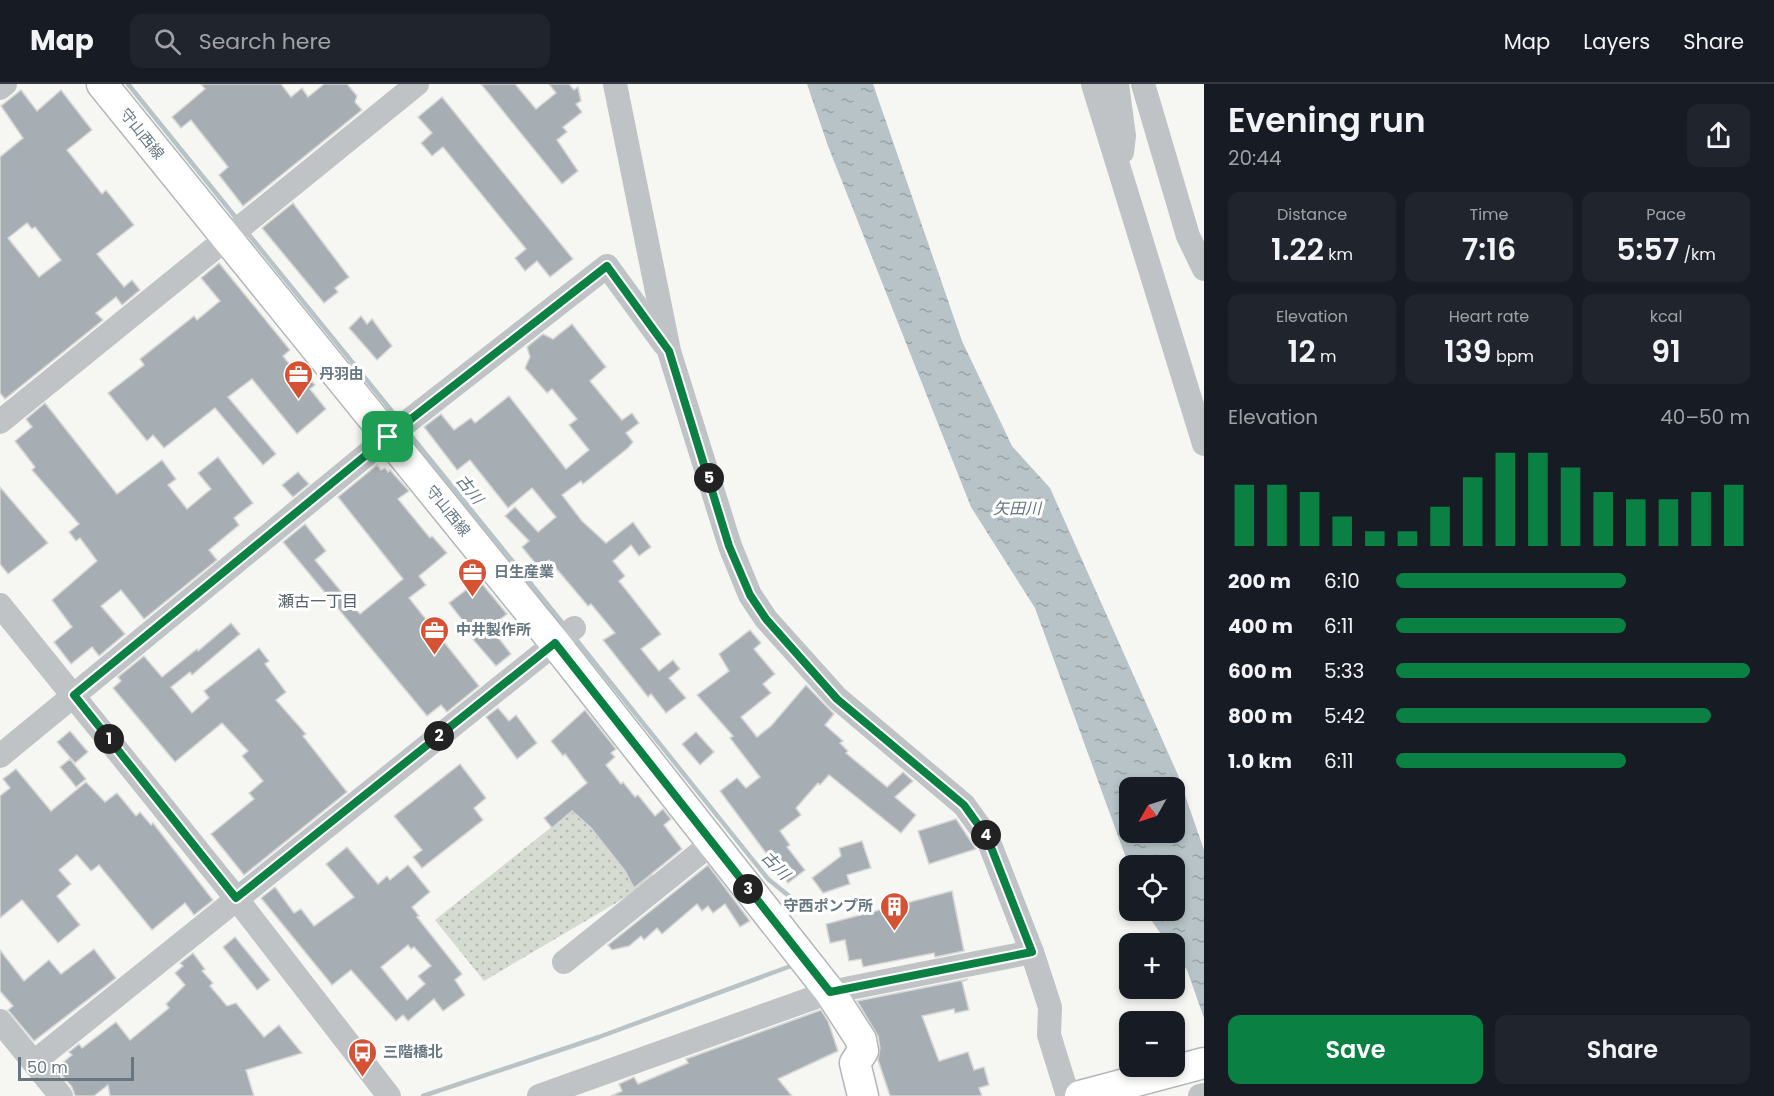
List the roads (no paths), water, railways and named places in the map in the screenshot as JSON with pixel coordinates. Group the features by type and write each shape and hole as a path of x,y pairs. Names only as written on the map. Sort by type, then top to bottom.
{"main road":[{"name":"守山西線","path":"102,84 236,230 564,636 712,843 830,992 861,1040 863,1051"},
{"path":"863,1051 855,1063 863,1096"},
{"path":"1080,1096 1204,1063"}],"street":[{"path":"0,88 5,84"},
{"path":"0,422 417,84"},
{"path":"598,84 600,89 617,94 669,351 729,546 750,595 766,619 837,699 964,805 981,825 1032,952 1050,1007 1049,1035 1068,1096"},
{"path":"1093,84 1204,444"},
{"path":"1117,84 1124,136 1119,166"},
{"path":"1143,84 1188,236 1204,269"},
{"path":"0,756 398,429 607,266 669,351"},
{"path":"0,606 236,898 387,1094"},
{"path":"34,1062 564,636"},
{"path":"564,962 712,843"},
{"path":"539,1096 830,992 1032,952"},
{"path":"0,1021 61,1096"},
{"path":"863,1051 876,1096"},
{"path":"1200,1096 1204,1095"}],"water":[{"name":"矢田川","path":"807,84 873,84 962,341 1012,446 1050,488 1178,775 1179,777 1119,777 1119,839 1035,608 971,507 828,146"},
{"name":"矢田川","path":"1185,795 1204,850 1204,1018 1185,967 1185,933 1160,933 1152,921 1185,921 1185,855 1125,855 1121,843 1185,843"}],"waterway":[{"name":"古川","path":"128,84 237,219"},
{"name":"古川","path":"246,231 399,420"},
{"name":"古川","path":"408,432 565,626"},
{"name":"古川","path":"574,637 768,879 799,904"},
{"path":"423,1096 599,1037 791,966"}],"place":[{"name":"丹羽由","path":"298,400"},
{"name":"日生産業","path":"473,598"},
{"name":"中井製作所","path":"435,656"},
{"name":"守西ポンプ所","path":"894,932"},
{"name":"三階橋北","path":"362,1078"}],"district":[{"name":"瀬古一丁目","path":"318,601"}]}
